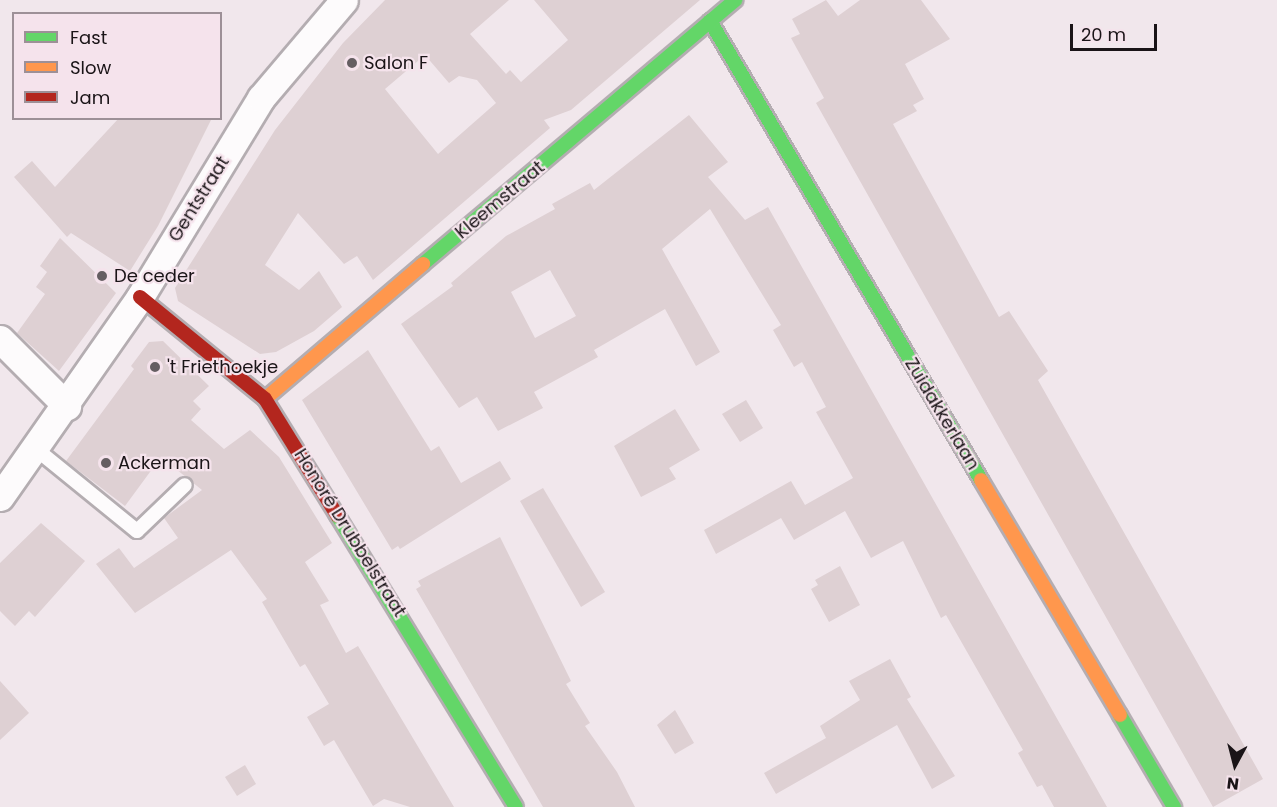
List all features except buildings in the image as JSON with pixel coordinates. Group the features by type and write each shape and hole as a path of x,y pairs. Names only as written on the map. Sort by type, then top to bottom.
{"street":[{"name":"Gentstraat","path":"0,497 67,406 140,297 261,98 344,0"},
{"name":"Kleemstraat","path":"265,399 735,0"},
{"name":"Zuidakkerlaan","path":"710,21 1174,807"},
{"name":"Honoré Drubbelstraat","path":"140,297 265,399 516,807"},
{"path":"0,339 67,406"}],"lane":[{"path":"36,449 137,531 185,485"}],"traffic: fast":[{"path":"423,264 735,0"},
{"path":"710,21 981,480"},
{"path":"337,515 516,807"},
{"path":"1120,715 1174,807"}],"traffic: slow":[{"path":"265,399 423,264"},
{"path":"981,480 1120,715"}],"traffic: jam":[{"path":"140,297 265,399 337,515"}],"place":[{"name":"Salon F","path":"352,63"},
{"name":"De ceder","path":"102,276"},
{"name":"'t Friethoekje","path":"155,367"},
{"name":"Ackerman","path":"106,463"}]}
